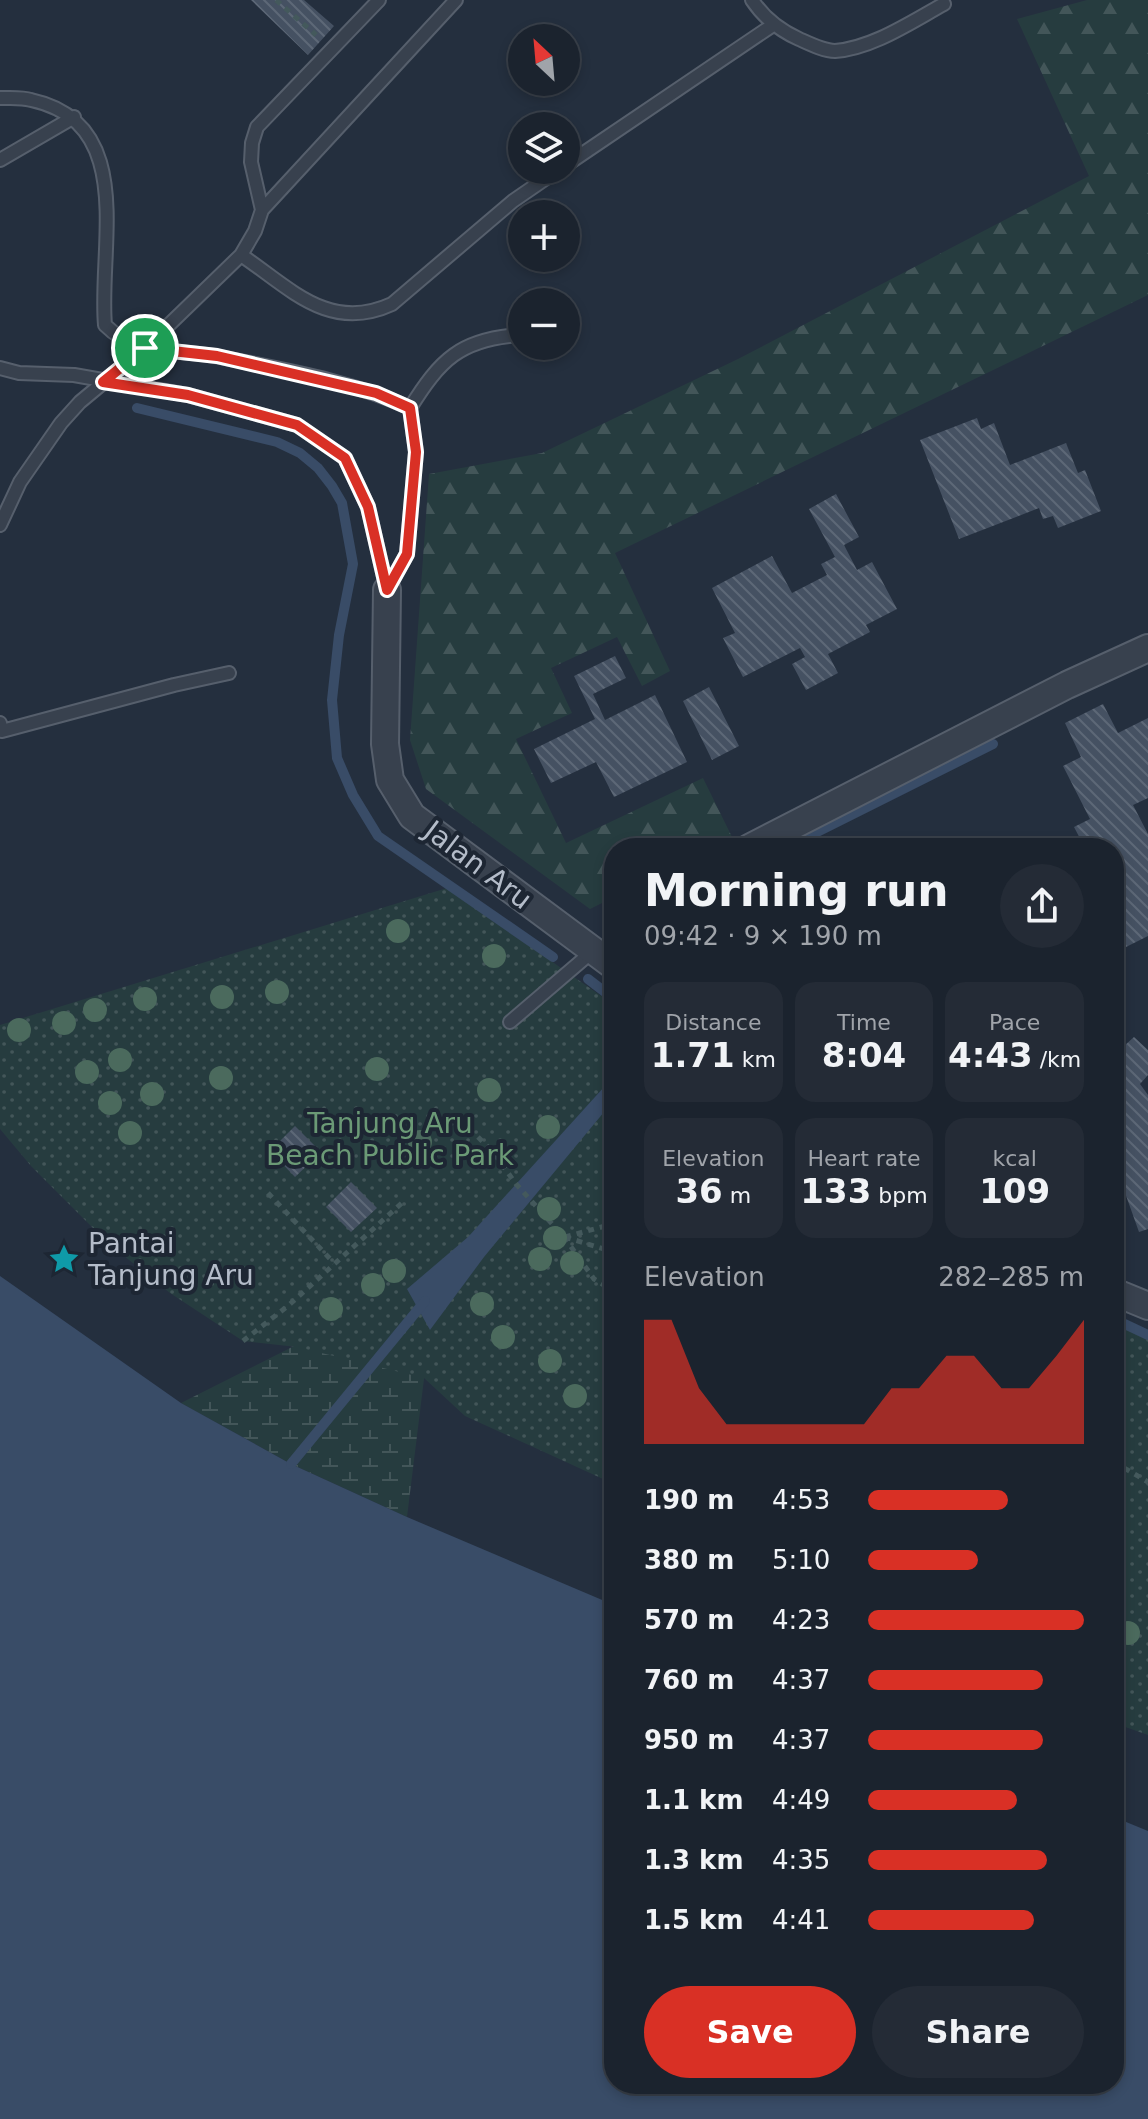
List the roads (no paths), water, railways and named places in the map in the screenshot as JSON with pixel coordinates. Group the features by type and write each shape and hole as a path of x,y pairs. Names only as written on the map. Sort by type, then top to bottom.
{"street":[{"name":"Jalan Aru","path":"387,590 385,744 390,780 412,816 604,958"},
{"path":"769,838 1067,685 1148,648"},
{"path":"1124,1296 1148,1306"}],"lane":[{"path":"262,210 251,162 257,127 379,0"},
{"path":"0,525 20,482 61,423 103,382 145,348 241,255 255,231 262,210 456,0"},
{"path":"752,0 773,25 801,40 833,51 863,44 899,29 944,4"},
{"path":"580,156 773,25"},
{"path":"0,98 31,100 74,117 94,143 105,178 105,325 115,335 145,348 217,356 376,393 410,408 437,368 448,358 482,341 508,337"},
{"path":"0,160 74,117"},
{"path":"241,255 333,314 375,312 392,304 513,201 538,184"},
{"name":"Jalan Aru","path":"0,368 19,373 74,375 188,395 297,425 345,458 368,507 387,590"},
{"name":"Jalan Aru","path":"387,590 407,554 416,452 410,408"},
{"path":"0,723 2,731 229,673"},
{"path":"510,1022 604,958"}],"water":[{"path":"604,1087 604,1112 484,1257 430,1330 407,1289 468,1237"},
{"path":"0,1276 181,1403 291,1464 604,1601 604,2094 1124,2094 1124,1821 1148,1831 1148,2119 0,2119"}],"waterway":[{"path":"137,408 277,442 300,453 318,468 332,486 342,503 353,564 339,635 332,700 337,758 353,795 378,836 553,957"},
{"path":"805,838 993,744"},
{"path":"588,979 604,991"},
{"path":"291,1464 425,1301"},
{"path":"1124,1324 1148,1335"}],"place":[{"name":"Pantai Tanjung Aru","path":"64,1259"}],"park label":[{"name":"Tanjung Aru Beach Public Park","path":"390,1139"}]}
